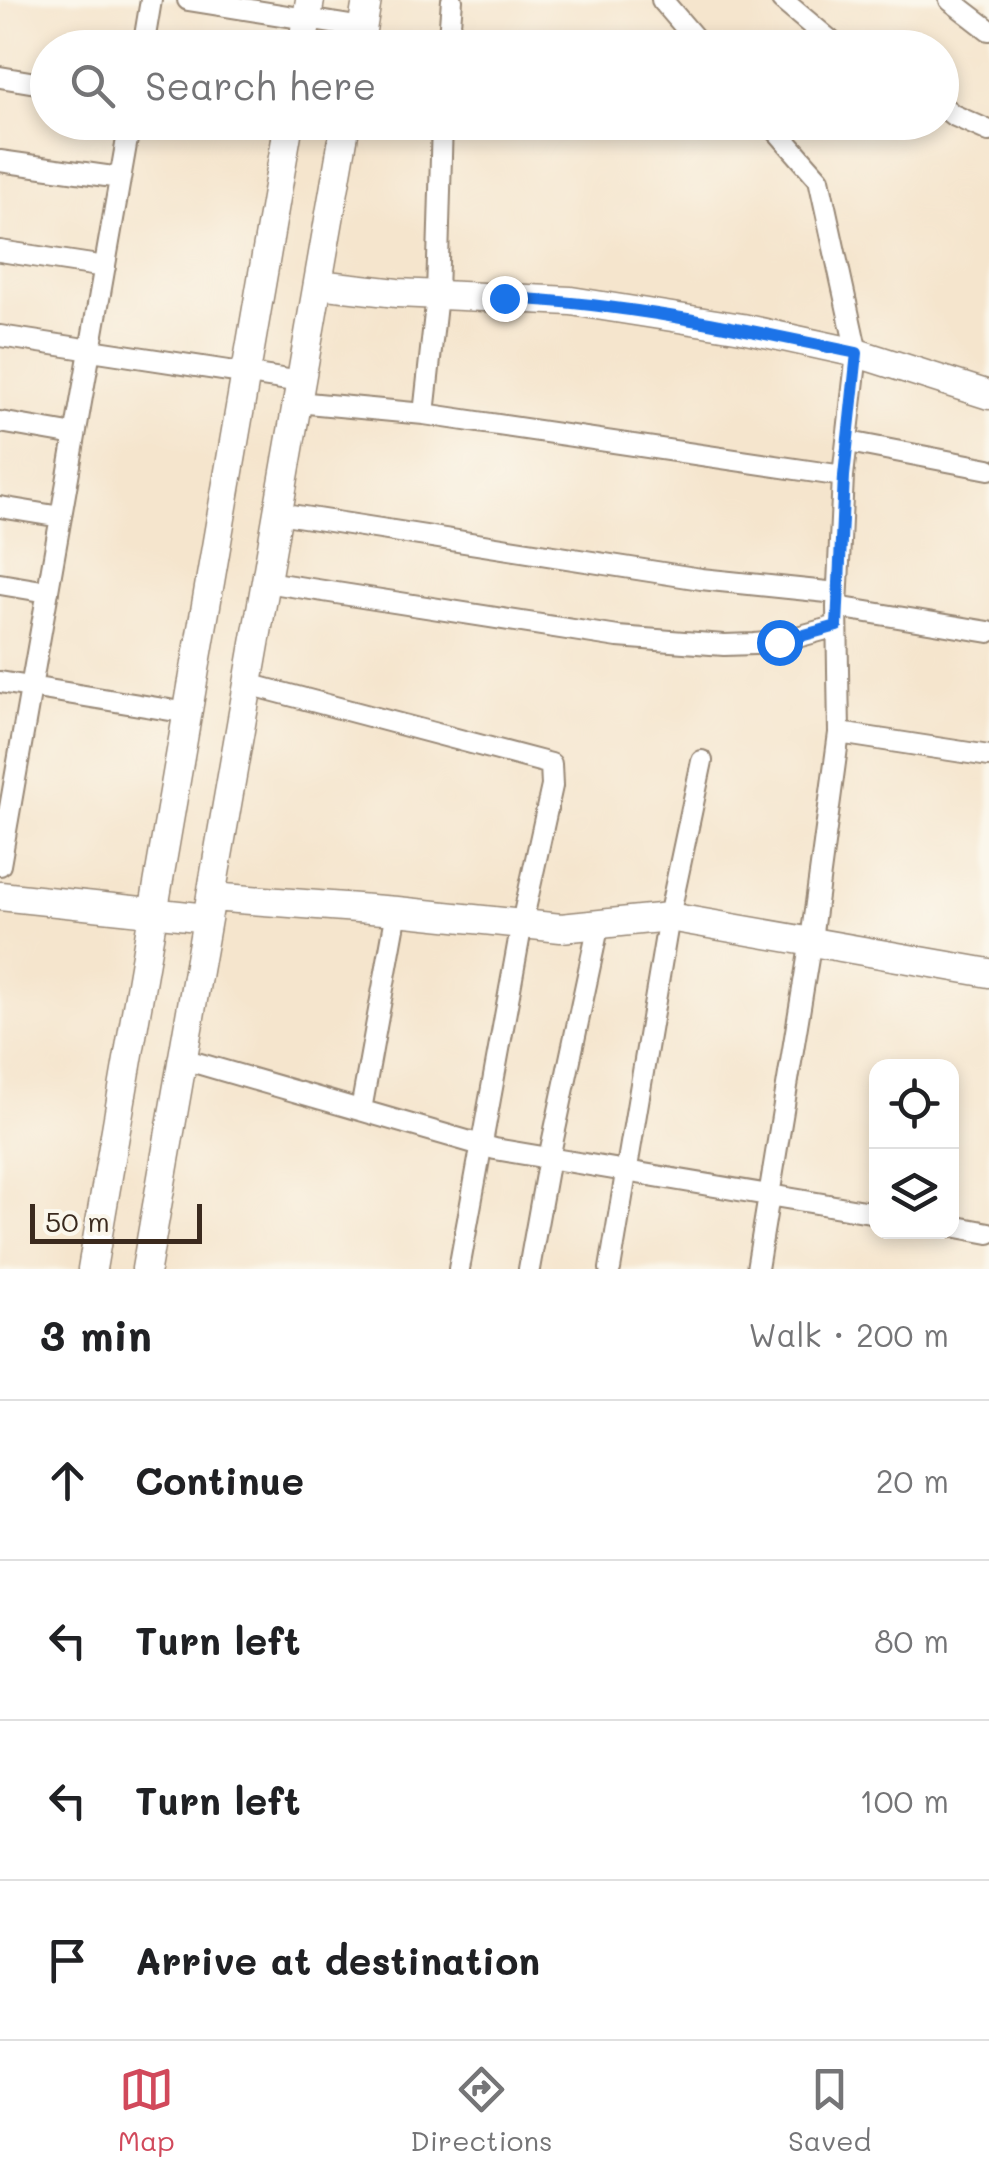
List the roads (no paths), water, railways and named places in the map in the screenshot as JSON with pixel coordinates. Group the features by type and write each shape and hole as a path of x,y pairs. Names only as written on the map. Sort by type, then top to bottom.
{"main road":[{"path":"362,30 368,0"},
{"path":"92,1269 286,140"},
{"path":"146,1269 343,140"},
{"path":"318,284 436,295 571,301 742,328 857,353 989,395"},
{"path":"0,896 154,911 209,907 397,911 561,928 670,918 989,973"}],"street":[{"path":"146,30 151,0"},
{"path":"188,0 308,10 346,30"},
{"path":"450,30 452,0"},
{"path":"662,0 688,30"},
{"path":"782,0 818,30"},
{"path":"950,0 989,30"},
{"path":"0,77 30,82"},
{"path":"959,118 989,131"},
{"path":"0,865 127,140"},
{"path":"424,414 436,295 441,140"},
{"path":"757,1269 811,940 839,733 837,608 844,476 857,353 819,179 785,140"},
{"path":"0,161 120,178"},
{"path":"0,251 105,267"},
{"path":"0,336 246,372 299,392 424,414 844,476"},
{"path":"0,422 76,434"},
{"path":"849,442 989,468"},
{"path":"0,507 61,517"},
{"path":"278,513 702,579 837,608 989,632"},
{"path":"266,582 618,637 754,644 779,642 837,608"},
{"path":"0,584 48,592"},
{"path":"0,682 188,713"},
{"path":"248,684 551,764 552,786 522,923 459,1269"},
{"path":"839,733 989,756"},
{"path":"610,1269 670,918 702,761"},
{"path":"361,1110 397,911"},
{"path":"529,1269 600,923"},
{"path":"183,1060 481,1145 869,1213"},
{"path":"959,1227 989,1232"}]}
